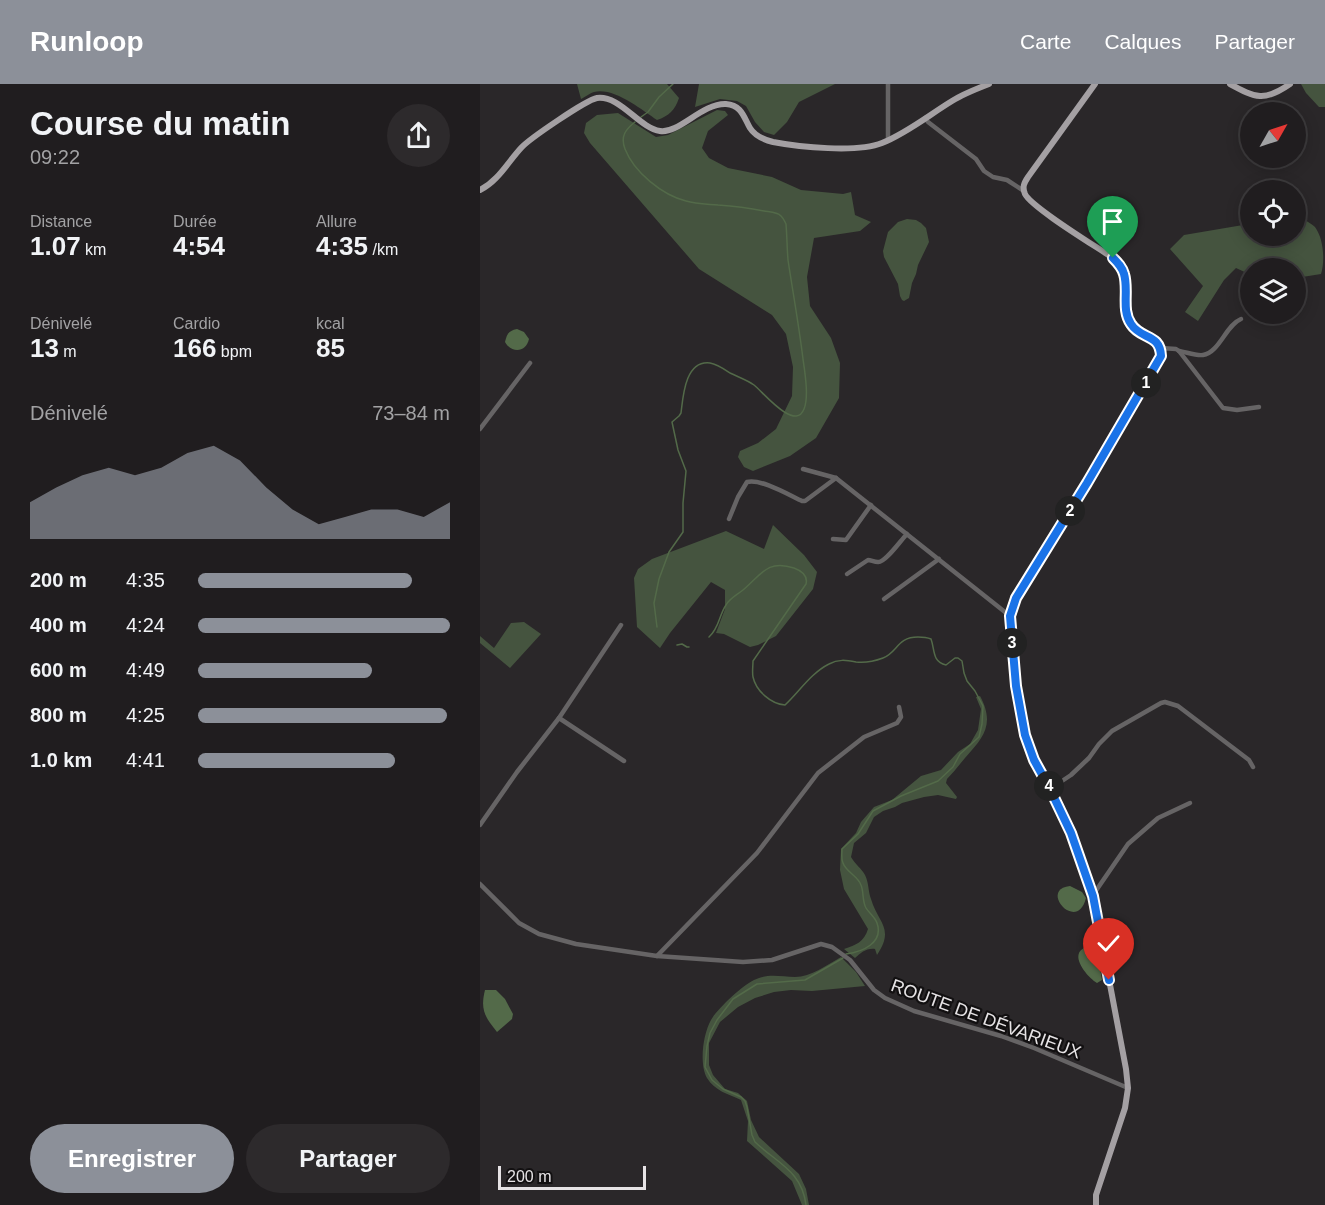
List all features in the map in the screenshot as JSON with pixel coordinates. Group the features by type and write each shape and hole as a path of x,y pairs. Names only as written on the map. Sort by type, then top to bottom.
{"main road":[{"path":"480,190 487,186 529,141 588,101 599,98 621,107 649,127 660,131 667,131 702,111 726,104 740,110 750,128 757,135 773,142 837,148 866,147 888,140 959,96 989,84"},
{"path":"1095,84 1028,177 1023,186 1024,191 1039,208 1113,258 1121,266 1125,275 1127,317 1132,326 1154,340 1161,348 1161,356 1016,598 1010,616 1016,686 1025,735 1034,760 1071,833 1093,896 1126,1069 1128,1088 1125,1108 1096,1195 1096,1205"},
{"path":"1230,84 1247,93 1263,97 1270,96 1290,84"}],"street":[{"path":"888,84 888,140"},
{"path":"925,118 976,159 984,171 993,177 1007,180 1024,191"},
{"path":"1161,348 1206,354 1214,349 1234,324 1240,321"},
{"path":"1179,351 1223,408 1238,410 1259,407"},
{"path":"480,429 530,363"},
{"path":"803,469 836,478 1010,616"},
{"path":"729,519 738,497 749,481 755,480 805,501 836,478"},
{"path":"833,539 846,540 871,505"},
{"path":"847,574 868,560 884,561 907,534"},
{"path":"884,599 939,559"},
{"path":"480,825 559,718 621,625"},
{"path":"1050,789 1071,775 1112,731 1165,702 1178,706 1250,760 1253,767"},
{"path":"657,956 757,854 818,773 864,737 897,723 901,717 899,707"},
{"path":"559,718 624,761"},
{"path":"1093,896 1125,847 1158,818 1190,803"},
{"name":"ROUTE DE DÉVARIEUX","path":"480,884 513,918 527,928 539,934 576,944 657,956 743,962 772,960 821,944 832,946 850,960 874,990 885,998 914,1011 1034,1048 1128,1088"}],"shaded area":[{"path":"577,84 667,84 679,98 671,112 657,120 627,100 610,93 594,92 581,99"},
{"path":"699,84 835,84 799,102 787,122 774,135 764,132 746,106 737,101 720,99 695,107"},
{"path":"1301,84 1325,84 1325,107 1319,107"},
{"path":"717,110 725,111 728,115 708,131 702,148 709,158 728,168 772,177 801,190 843,194 851,192 855,215 871,222 860,231 814,238 807,277 810,306 831,338 840,363 839,398 816,438 790,456 753,471 744,467 738,457 740,451 758,443 776,429 792,396 793,367 786,334 772,315 699,269 590,143 584,133 586,123 597,115 618,113 656,137 668,135"},
{"path":"907,219 916,220 926,228 929,242 918,265 909,298 904,301 883,251 888,232 898,222"},
{"path":"1306,221 1315,227 1322,244 1321,274 1306,276 1306,258 1240,258 1240,270 1236,268 1224,280 1198,321 1185,312 1203,286 1170,249 1184,235 1240,226 1240,246 1306,246"},
{"path":"517,329 524,332 529,339 525,347 514,350 505,342 508,333"},
{"path":"773,525 804,555 817,572 813,589 776,636 750,647 724,634 716,633 725,609 725,590 711,582 660,648 637,627 634,578 638,569 652,559 726,531 764,549"},
{"path":"524,622 541,634 510,668 480,643 480,636 494,648 511,623"},
{"path":"980,696 987,715 985,730 946,783 957,797 956,799 938,795 924,797 883,811 874,817 866,833 854,843 851,857 865,875 871,899 885,932 885,938 877,955 875,949 869,949 855,958 844,949 859,942 868,929 844,889 840,870 841,849 856,833 861,822 874,807 892,800 921,776 941,770 958,752 970,744 978,730 981,709 976,697"},
{"path":"1070,886 1082,892 1086,898 1081,908 1075,912 1063,907 1059,901 1058,894 1061,889"},
{"path":"1087,946 1097,951 1102,980 1097,983 1087,974 1079,961 1080,952"},
{"path":"841,957 856,972 865,986 812,991 791,990 755,998 738,1007 720,1022 709,1043 709,1065 713,1075 725,1089 738,1093 747,1101 751,1120 759,1137 799,1174 806,1189 809,1205 802,1205 792,1181 747,1141 748,1121 741,1100 718,1089 707,1078 703,1065 704,1041 714,1015 749,983 764,977 807,975"},
{"path":"485,990 496,990 505,999 513,1014 512,1019 497,1032 485,1013 483,1003"}],"waterway":[{"path":"641,117 673,84"},
{"path":"635,122 629,127 623,140 629,158 642,174 668,194 690,202 773,212 783,219 786,224 788,260 806,385 804,409 800,415 794,416 779,408 751,383 715,364 702,364 690,373 684,389 681,413 672,422 678,450 686,471 683,532 669,552 659,579 654,603 657,627"},
{"path":"709,637 732,598 760,574 771,567 794,568 804,574 806,584 753,661 755,682 761,692 770,699 785,705 811,678 829,664 845,660 862,662 880,659 906,639 926,637 931,639 938,661 946,665 955,658 962,661 967,681 983,706 979,737 960,754 953,767 938,781 901,796 873,811 858,834 842,849 843,863 859,882 865,905 876,921 878,930 874,941 865,949 846,954"},
{"path":"677,645 682,644 689,647"},
{"path":"806,1205 804,1193 794,1176 755,1142 745,1101 712,1080 705,1067 707,1046 710,1033 717,1020 733,999 757,984 805,980 843,958"}],"route":[{"path":"1109,980 1093,896 1071,833 1034,760 1025,735 1016,686 1010,616 1016,598 1161,356 1161,348 1158,344 1132,326 1127,317 1125,275 1121,266 1113,258"}]}
